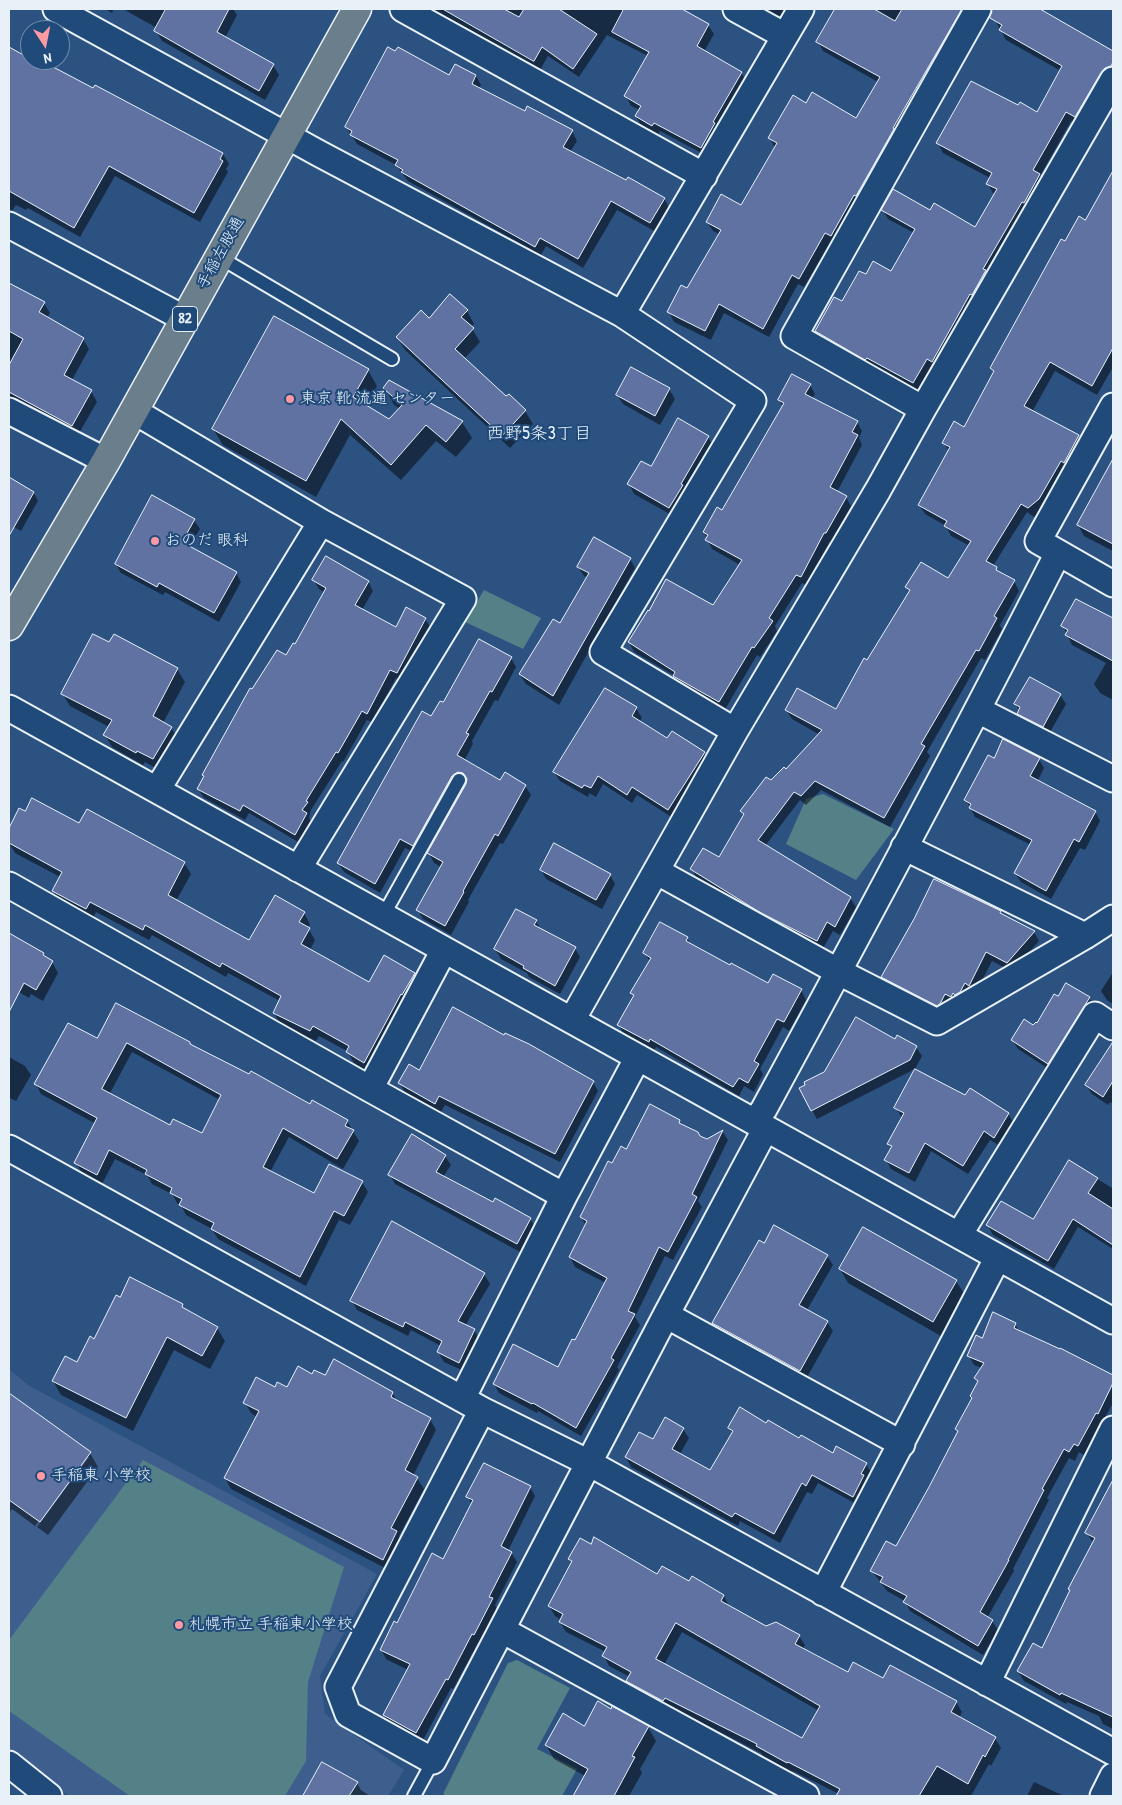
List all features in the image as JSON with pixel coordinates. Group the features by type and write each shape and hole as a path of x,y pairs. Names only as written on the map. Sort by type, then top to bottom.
{"main road":[{"name":"手稲左股通","path":"9,626 106,461 357,9"}],"street":[{"path":"56,9 287,136 622,314 753,400 603,652 735,731"},
{"path":"403,9 704,176"},
{"path":"736,9 785,36"},
{"path":"622,314 801,9"},
{"path":"923,409 794,336 978,9"},
{"path":"572,1020 735,731 873,499 1113,80"},
{"path":"9,225 185,319"},
{"path":"1113,406 1038,541 1113,584"},
{"path":"9,411 106,461"},
{"path":"134,411 321,522 463,599 298,869"},
{"path":"157,790 321,522"},
{"path":"638,1057 564,1196 472,1404 338,1688 348,1714 434,1760 666,1315 760,1125 764,1110 978,710 1058,553"},
{"path":"9,708 1113,1321"},
{"path":"978,710 1113,780"},
{"path":"904,847 1085,936"},
{"path":"656,871 839,972 937,1022 1113,918"},
{"path":"9,885 564,1196"},
{"path":"370,1089 444,950"},
{"path":"959,1235 1095,1015 1113,1027"},
{"path":"9,1148 472,1404 589,1463 1113,1752"},
{"path":"823,1593 998,1257"},
{"path":"666,1315 902,1444"},
{"path":"986,1683 1113,1429"},
{"path":"502,1630 806,1796"},
{"path":"9,1764 49,1796"},
{"path":"1103,1796 1113,1776"}],"lane":[{"path":"219,257 392,359"},
{"path":"383,916 459,780"},
{"path":"414,1796 434,1760"}],"shaded area":[{"name":"札幌市立 手稲東小学校","path":"9,1369 28,1385 377,1574 320,1676 325,1714 404,1770 388,1796 69,1796 9,1750"}],"green space":[{"path":"484,590 541,618 523,649 465,622"},
{"path":"823,794 894,829 856,880 786,844 806,799"},
{"name":"札幌市立 手稲東小学校","path":"143,1460 344,1567 308,1682 306,1761 285,1796 130,1796 9,1711 9,1640"},
{"path":"517,1660 570,1688 537,1749 577,1769 562,1796 447,1796 443,1794 508,1663"}],"building":[{"path":"166,9 229,9 217,32 274,64 259,91 154,31"},
{"path":"443,9 504,9 519,17 524,9 559,9 597,34 573,69 542,47 534,61"},
{"path":"624,9 682,9 709,24 697,46 742,72 713,122 715,123 701,148 654,123 652,126 635,116 641,106 624,96 649,52 612,32"},
{"path":"835,9 874,9 895,21 902,9 962,9 856,196 854,195 831,236 825,233 799,279 792,275 763,329 719,304 705,331 667,312 681,285 687,288 721,230 706,222 721,194 741,205 777,143 768,138 793,95 806,103 812,92 856,118 880,77 816,42"},
{"path":"992,9 1040,9 1113,51 1113,62 1111,66 1105,68 1101,73 1075,117 1066,112 1033,170 1040,174 1024,203 1022,202 983,269 986,270 972,295 970,294 932,362 927,359 913,383 867,358 865,360 815,331 834,297 842,301 859,271 866,274 873,261 891,271 915,229 881,210 893,189 930,210 934,203 975,227 997,189 986,184 992,173 936,143 971,81 1018,105 1020,102 1037,112 1062,66 999,30 1002,25 990,18"},
{"path":"9,47 20,53 20,70 59,70 93,88 95,85 223,153 220,159 223,161 194,213 109,166 74,228 9,191"},
{"path":"388,47 395,51 398,47 449,75 455,64 476,75 472,84 525,111 527,106 573,130 563,147 626,180 628,177 665,198 650,223 611,201 578,259 540,238 535,247 401,172 403,170 395,165 398,160 350,135 352,131 345,127"},
{"path":"1113,171 1113,348 1092,386 1050,362 1024,406 1079,435 1064,463 1061,461 1039,499 1028,508 1021,504 986,561 997,567 996,570 1015,580 994,616 997,618 979,651 976,650 921,744 925,746 884,818 815,781 801,796 794,792 758,840 851,897 835,927 827,922 817,941 761,913 690,869 703,848 719,857 744,814 740,811 766,777 771,780 784,767 786,769 822,730 785,710 797,688 836,709 864,658 867,660 910,590 905,587 921,562 948,578 971,541 944,526 947,521 918,505 950,447 942,443 954,421 964,427 994,371 990,368 1061,239 1065,241 1079,216 1085,220"},
{"path":"9,283 45,302 39,312 84,338 64,375 92,390 72,426 9,392 9,365 23,339 9,331"},
{"path":"450,294 468,310 461,317 474,328 455,349 506,396 509,394 526,410 502,436 396,337 421,310 429,318"},
{"name":"東京 靴 流通 センター","path":"274,316 369,369 353,397 389,419 402,405 383,388 389,380 463,421 446,442 426,425 391,465 341,419 306,481 212,429"},
{"path":"631,367 670,388 655,416 616,395"},
{"path":"792,374 811,384 805,394 858,421 852,432 858,435 830,487 847,496 826,533 824,533 801,577 796,575 769,618 773,621 754,648 752,647 719,702 673,676 675,672 628,642 649,611 666,579 713,605 742,560 705,540 708,535 703,532 717,507 722,510 784,403 778,400"},
{"path":"678,418 709,436 669,508 627,484 641,461 651,466"},
{"path":"1113,459 1113,544 1077,525"},
{"path":"9,477 34,492 9,536"},
{"path":"152,495 195,519 182,542 237,572 214,613 159,583 157,587 115,564"},
{"path":"594,537 631,558 553,696 519,674 553,619 560,623 589,573 577,567"},
{"path":"326,556 369,581 355,605 396,627 406,607 426,618 397,673 390,670 367,714 362,711 338,753 336,752 306,801 308,802 302,810 307,813 295,835 243,805 240,811 197,789 204,776 202,775 250,688 252,689 277,650 286,655 293,643 295,644 326,588 312,580"},
{"path":"1076,599 1113,618 1113,661 1065,635 1068,630 1061,626"},
{"path":"93,634 109,642 114,634 178,668 153,716 172,727 153,759 137,751 136,753 103,735 112,720 61,694"},
{"path":"479,639 512,657 466,733 469,734 457,755 500,780 505,772 526,785 498,836 495,834 445,926 416,910 443,862 427,853 466,784 467,779 463,773 458,772 452,776 413,846 400,839 375,884 337,863 422,711 431,716 440,701 443,702"},
{"path":"1030,677 1061,694 1043,727 1017,714 1020,707 1014,704"},
{"path":"605,688 637,707 632,716 667,738 672,731 705,752 668,810 632,787 627,795 598,776 591,788 584,785 582,788 553,772"},
{"path":"1003,739 1040,758 1030,776 1096,811 1079,842 1074,839 1046,891 1014,873 1032,840 969,808 971,804 964,800 988,755 994,758"},
{"path":"32,798 79,823 87,809 185,862 168,895 249,940 275,895 305,912 299,922 310,928 301,944 369,982 384,955 415,973 401,994 364,1063 346,1052 349,1046 313,1026 310,1031 273,1013 281,996 222,963 220,967 145,925 143,930 90,902 86,909 52,891 62,872 9,843 9,828 19,808 25,811"},
{"path":"554,843 611,874 596,900 540,870"},
{"path":"934,879 1001,911 1000,913 1035,931 1007,963 986,952 969,986 965,983 960,992 955,995 953,993 951,997 945,994 937,1006 881,977"},
{"path":"516,909 537,920 534,925 576,947 555,986 494,949"},
{"path":"660,922 688,937 686,941 768,983 773,974 802,989 784,1022 777,1019 754,1061 759,1064 748,1083 739,1078 733,1087 650,1039 649,1042 617,1025 634,995 630,993 651,958 643,953"},
{"path":"9,933 44,953 43,955 53,961 36,990 24,983 9,1012"},
{"path":"1066,983 1090,997 1048,1064 1011,1040 1024,1019 1033,1025 1037,1023 1054,994 1058,996"},
{"path":"116,1003 249,1074 251,1071 310,1104 312,1100 348,1120 345,1126 354,1130 337,1159 283,1128 263,1167 314,1193 329,1164 363,1181 344,1216 334,1211 300,1277 211,1229 214,1223 179,1205 182,1199 170,1193 172,1188 145,1174 147,1170 109,1150 97,1175 74,1163 97,1118 34,1084 68,1023 97,1038","holes":["127,1043 221,1095 202,1133 173,1119 170,1125 102,1089"]},
{"path":"453,1007 504,1035 505,1033 529,1044 594,1081 555,1154 439,1096 435,1104 398,1083 409,1064 419,1070"},
{"path":"856,1017 895,1039 897,1035 917,1046 910,1060 811,1111 799,1088 805,1085 804,1082 824,1072"},
{"path":"1113,1042 1113,1081 1103,1097 1085,1085"},
{"path":"915,1069 965,1095 970,1088 1009,1113 994,1138 984,1131 963,1166 925,1143 909,1173 884,1160 892,1146 887,1144 904,1113 894,1108"},
{"path":"650,1104 680,1120 679,1123 698,1132 700,1136 707,1139 723,1130 692,1194 697,1197 668,1252 659,1247 628,1311 635,1314 611,1358 614,1360 576,1428 533,1403 493,1384 513,1344 558,1367 572,1339 575,1340 607,1278 569,1257 587,1221 580,1217 608,1161 612,1163 621,1146 626,1149"},
{"path":"412,1134 446,1155 436,1172 493,1202 495,1198 531,1218 517,1244 388,1175"},
{"path":"1069,1160 1098,1178 1088,1193 1113,1209 1113,1245 1073,1219 1048,1261 986,1225 1001,1201 1033,1219"},
{"path":"392,1221 485,1273 458,1321 475,1329 459,1363 437,1352 442,1341 405,1322 403,1327 350,1301"},
{"path":"774,1225 828,1255 799,1305 828,1321 800,1371 712,1323 759,1240 764,1243"},
{"path":"863,1227 957,1280 933,1322 839,1269"},
{"path":"130,1277 183,1304 182,1307 218,1327 202,1356 167,1337 126,1418 52,1381 65,1356 77,1362 90,1336 94,1339 116,1295 120,1297"},
{"path":"993,1312 1016,1323 1014,1328 1060,1348 1113,1375 1113,1383 1098,1414 1096,1413 1078,1446 1074,1444 1069,1452 1064,1449 1042,1489 1044,1490 1009,1560 980,1612 993,1620 978,1646 903,1602 907,1596 880,1582 883,1577 870,1571 886,1541 896,1546 958,1431 955,1429 972,1398 970,1396 978,1381 974,1378 984,1363 967,1356 976,1335 982,1338"},
{"path":"334,1359 393,1392 391,1397 431,1418 405,1470 418,1477 391,1528 397,1531 383,1560 224,1478 259,1411 243,1403 256,1377 275,1387 277,1382 287,1387 298,1366 312,1374 314,1370 325,1375"},
{"name":"手稲東 小学校","path":"9,1393 91,1452 40,1522 9,1500"},
{"path":"740,1407 766,1423 768,1420 799,1438 801,1435 833,1453 836,1446 867,1463 861,1474 864,1475 853,1497 812,1475 806,1486 802,1483 774,1534 735,1513 732,1517 625,1457 639,1432 653,1439 665,1417 684,1428 672,1449 710,1470 733,1431 728,1428"},
{"path":"484,1463 531,1486 501,1546 512,1552 489,1597 493,1598 474,1635 472,1634 448,1680 446,1679 416,1733 383,1715 410,1664 380,1650 394,1621 397,1623 432,1553 443,1559 473,1500 466,1497"},
{"path":"1113,1480 1113,1717 1061,1693 1060,1695 1017,1671 1033,1643 1042,1648 1070,1590 1068,1589 1095,1538 1085,1533"},
{"path":"594,1537 657,1574 662,1566 689,1581 692,1576 724,1595 721,1601 766,1626 776,1622 800,1635 795,1644 848,1672 853,1662 883,1678 890,1665 957,1701 951,1712 996,1737 985,1757 983,1755 968,1784 937,1766 919,1796 836,1796 840,1789 787,1763 756,1746 757,1744 665,1698 663,1701 626,1681 631,1672 602,1656 607,1647 559,1622 563,1614 548,1606 572,1561 568,1559 580,1538 591,1544","holes":["676,1623 820,1706 802,1738 656,1659"]},
{"path":"598,1701 611,1709 612,1706 649,1726 632,1756 635,1757 614,1796 573,1796 588,1769 545,1745 563,1713 584,1726"},
{"path":"322,1762 358,1782 349,1796 303,1796"}],"place":[{"name":"東京 靴 流通 センター","path":"290,399"},
{"name":"おのだ 眼科","path":"155,541"},
{"name":"手稲東 小学校","path":"41,1476"},
{"name":"札幌市立 手稲東小学校","path":"179,1625"}],"district":[{"name":"西野5条3丁目","path":"539,434"}]}
